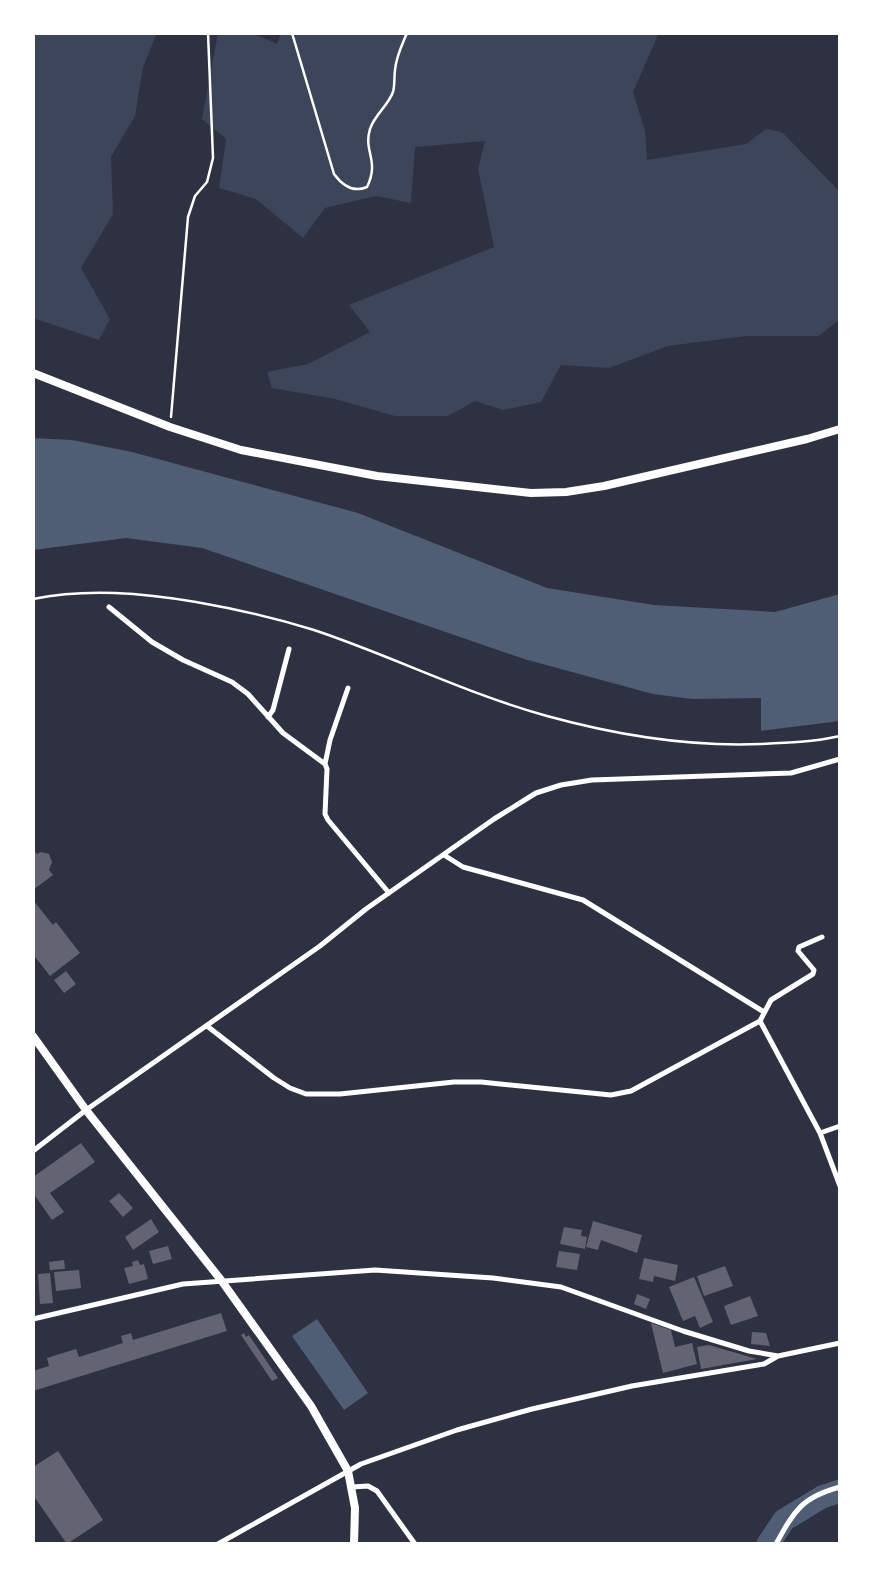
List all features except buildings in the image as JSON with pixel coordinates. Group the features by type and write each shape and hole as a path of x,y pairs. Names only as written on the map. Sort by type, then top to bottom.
{"main road":[{"path":"33,373 170,427 241,450 377,476 531,493 566,492 604,486 840,429"},
{"path":"33,1036 86,1110 221,1280 298,1386 348,1471 355,1508 354,1544"}],"street":[{"path":"109,607 152,642 183,660 232,682 248,694 283,733 325,764"},
{"path":"268,717 289,649"},
{"path":"348,688 330,740 325,764 325,814 389,893"},
{"path":"33,1151 86,1110 320,946 389,893 536,793 561,785 592,780 791,773 840,759"},
{"path":"444,855 463,867 583,900 764,1012"},
{"path":"207,1026 274,1078 306,1094 340,1094 454,1082 481,1082 611,1095 631,1091 760,1021 771,1000 813,974 814,970 798,951 799,947 822,937"},
{"path":"760,1021 820,1133 840,1186"},
{"path":"820,1133 840,1126"},
{"path":"33,1319 183,1284 375,1270 534,1282 561,1287 709,1339 778,1356"},
{"path":"218,1544 360,1464 457,1430 632,1386 764,1364 778,1356 840,1343"},
{"path":"352,1487 368,1486 377,1491 415,1544"},
{"path":"776,1544 792,1513 805,1500 823,1491 840,1487"}],"path":[{"path":"170,427 188,217 195,196 207,182 213,158 208,33"},
{"path":"292,33 334,174 341,183 361,190 367,187 373,174 370,130 394,90 395,67 407,33"},
{"path":"33,599 99,592 144,594 224,607 315,631 546,716 618,732 677,742 737,745 786,743 840,736"}],"shaded area":[{"path":"33,33 157,33 143,67 135,116 111,157 113,214 81,268 110,319 99,340 33,318"},
{"path":"218,33 252,33 277,44 281,33 659,33 633,92 645,131 647,160 746,144 766,129 782,132 840,192 840,319 819,336 746,336 668,346 609,368 561,365 541,402 503,410 475,401 448,416 395,416 335,399 272,388 267,372 308,364 370,332 349,305 494,247 478,169 485,141 415,147 411,203 376,196 325,208 303,238 256,199 219,188 226,139 202,119"},
{"path":"33,438 72,440 132,452 358,513 547,588 654,605 775,612 840,594 840,721 761,731 761,698 692,699 653,694 524,659 202,548 126,538 33,550"},
{"path":"317,1319 368,1393 344,1410 292,1336"}],"waterway":[{"path":"768,1544 784,1520 822,1497 840,1491"}]}
